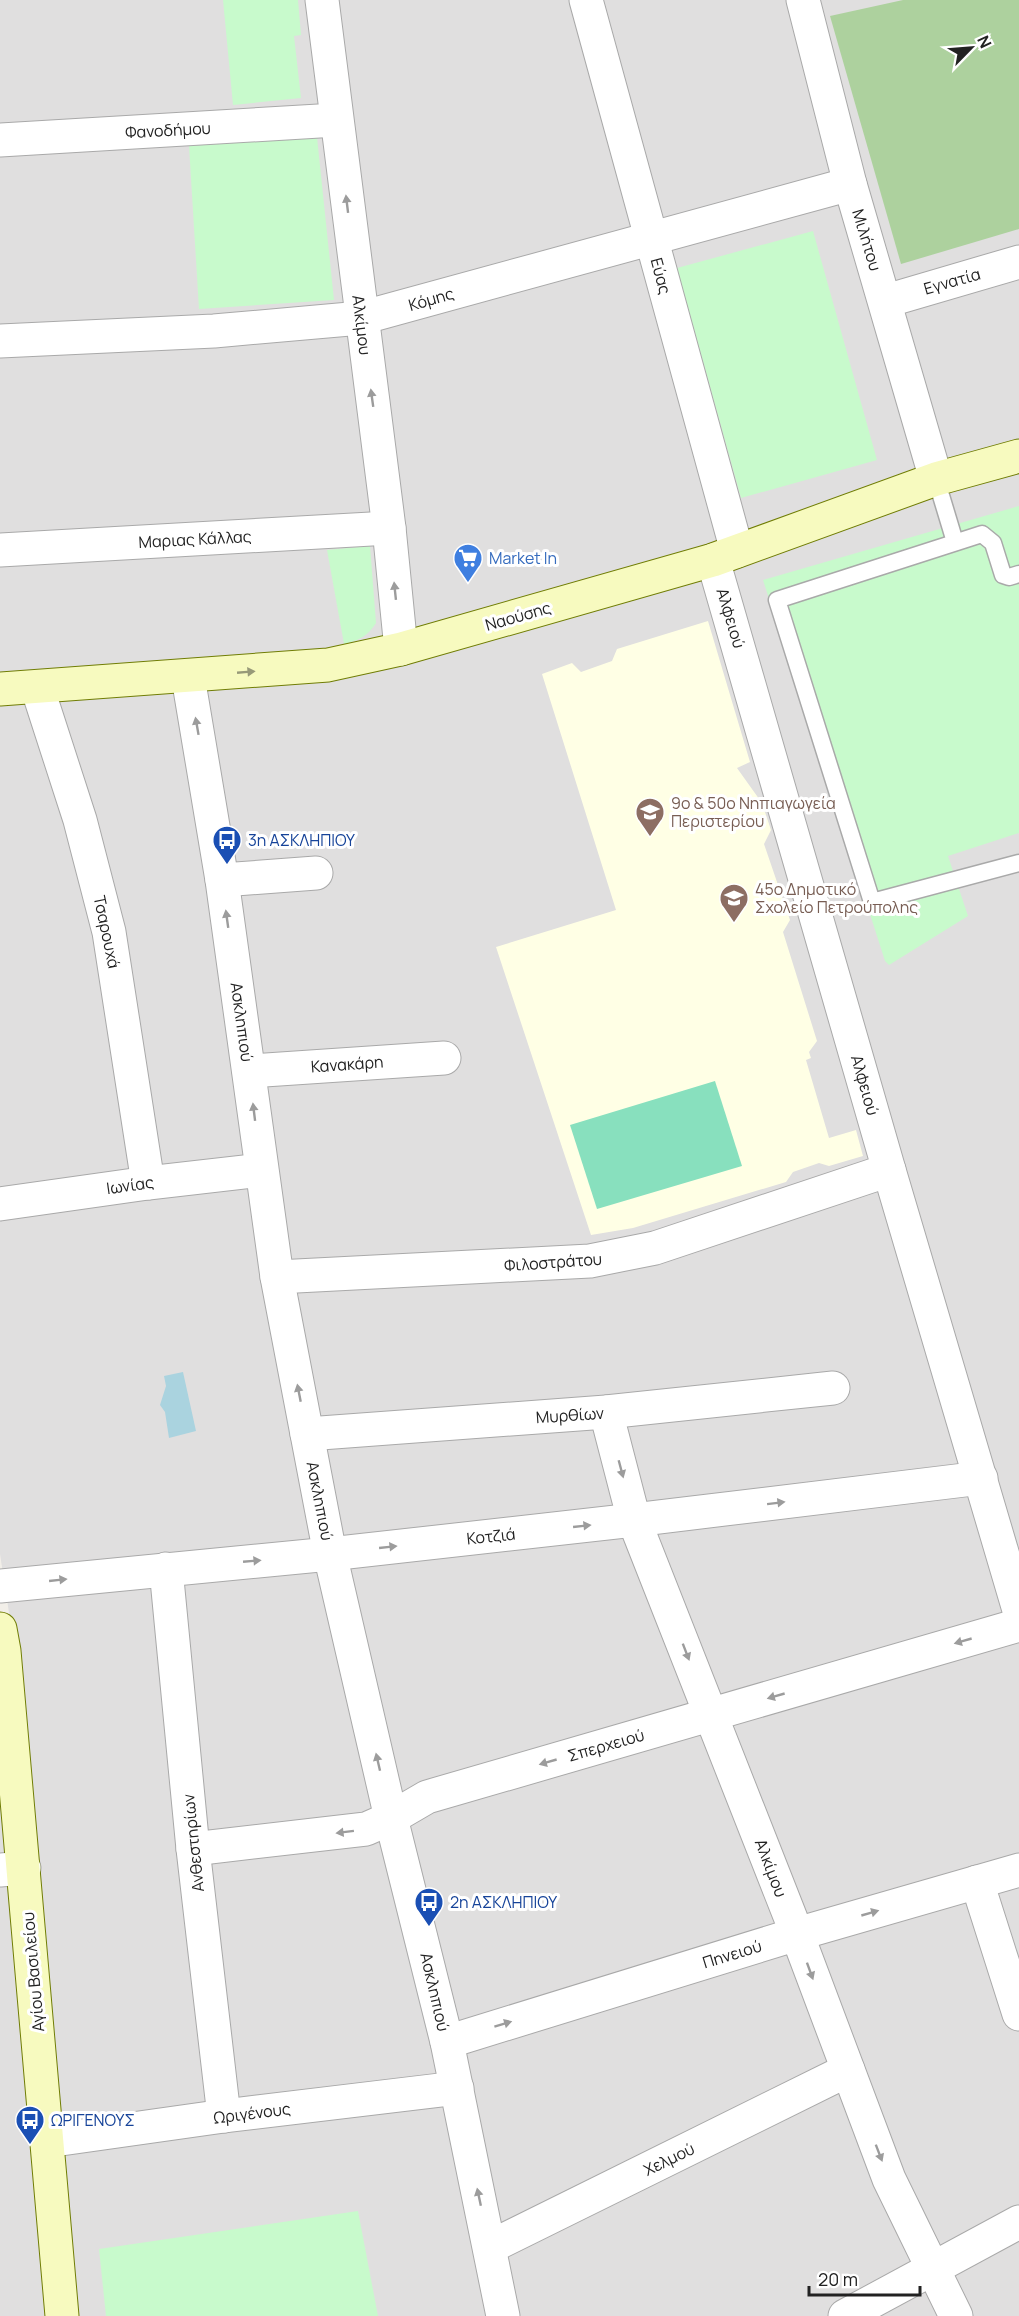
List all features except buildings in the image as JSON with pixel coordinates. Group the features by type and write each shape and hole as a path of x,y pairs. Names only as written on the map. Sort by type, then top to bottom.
{"street":[{"name":"Αλκίμου","path":"322,0 389,528 401,650"},
{"name":"Εύας","path":"586,0 651,237 725,555"},
{"name":"Μιλήτου","path":"803,0 850,184 886,301 936,479"},
{"name":"Φανοδήμου","path":"0,140 336,120"},
{"name":"Κόμης","path":"0,341 214,331 361,318 850,184"},
{"name":"Εγνατία","path":"886,301 1019,262"},
{"name":"Ναούσης","path":"0,689 328,665 401,650 725,555 936,479 1019,456"},
{"name":"Μαριας Κάλλας","path":"0,550 389,528"},
{"name":"Αλφειού","path":"725,555 889,1170 1019,1610"},
{"name":"Ασκληπιού","path":"188,677 222,880 277,1277 306,1434 330,1554 447,2042 504,2316"},
{"name":"Τσαρουχά","path":"37,687 80,820 109,932 148,1183"},
{"path":"222,880 316,873"},
{"name":"Κανακάρη","path":"249,1071 444,1058"},
{"name":"Ιωνίας","path":"0,1204 261,1170"},
{"name":"Φιλοστράτου","path":"277,1277 590,1261 655,1248 889,1170"},
{"name":"Μυρθίων","path":"306,1434 606,1412 833,1388"},
{"name":"Αλκίμου","path":"606,1412 634,1520 797,1934 890,2179 956,2316"},
{"name":"Κοτζιά","path":"0,1586 330,1554 981,1478"},
{"name":"Ανθεστηρίων","path":"166,1569 193,1849 224,2116"},
{"name":"Σπερχειού","path":"193,1849 366,1829 392,1818 427,1797 1019,1625"},
{"name":"Αγίου Βασιλείου","path":"0,1629 4,1651 12,1869 47,2141 62,2316"},
{"name":"Πηνειού","path":"447,2042 797,1934 1019,1870"},
{"path":"976,1882 1019,2014"},
{"name":"Χελμού","path":"490,2247 848,2070"},
{"name":"Ωριγένους","path":"47,2141 224,2116 457,2088"},
{"path":"845,2316 1019,2222"}],"lane":[{"path":"936,479 955,542"},
{"path":"1019,574 1009,577 1003,575 993,543 981,534 777,600 872,902 1019,863"}],"shaded area":[{"path":"0,0 1019,0 1019,2316 69,2316 17,1665 0,1554"},
{"path":"708,621 750,762 737,768 762,803 771,830 764,844 790,920 783,932 817,1041 809,1052 811,1058 806,1060 829,1138 856,1130 863,1156 829,1166 819,1163 793,1172 786,1182 633,1228 591,1235 496,947 616,910 542,674 572,663 581,672 612,661 617,649"},
{"path":"0,1752 50,2316 0,2316"}],"green space":[{"path":"223,0 298,0 301,35 294,36 301,98 233,105"},
{"path":"903,0 1019,0 1019,229 901,264 830,16"},
{"path":"317,137 334,300 199,309 189,146"},
{"path":"813,231 877,460 741,498 677,268"},
{"path":"1019,506 1019,833 948,856 968,916 889,965 885,961 763,580"},
{"path":"370,546 376,623 362,637 344,644 327,550"},
{"path":"715,1081 742,1166 597,1209 570,1125"},
{"path":"358,2211 378,2316 106,2316 99,2249"}],"water":[{"path":"183,1372 196,1431 169,1438 165,1412 160,1405 166,1386 164,1376"}],"place":[{"name":"Market In","path":"468,584"},
{"name":"9ο & 50ο Νηπιαγωγεία Περιστερίου","path":"650,838"},
{"name":"3η ΑΣΚΛΗΠΙΟΥ","path":"227,866"},
{"name":"45ο Δημοτικό Σχολείο Πετρούπολης","path":"734,924"},
{"name":"2η ΑΣΚΛΗΠΙΟΥ","path":"429,1928"},
{"name":"ΩΡΙΓΕΝΟΥΣ","path":"30,2146"}]}
